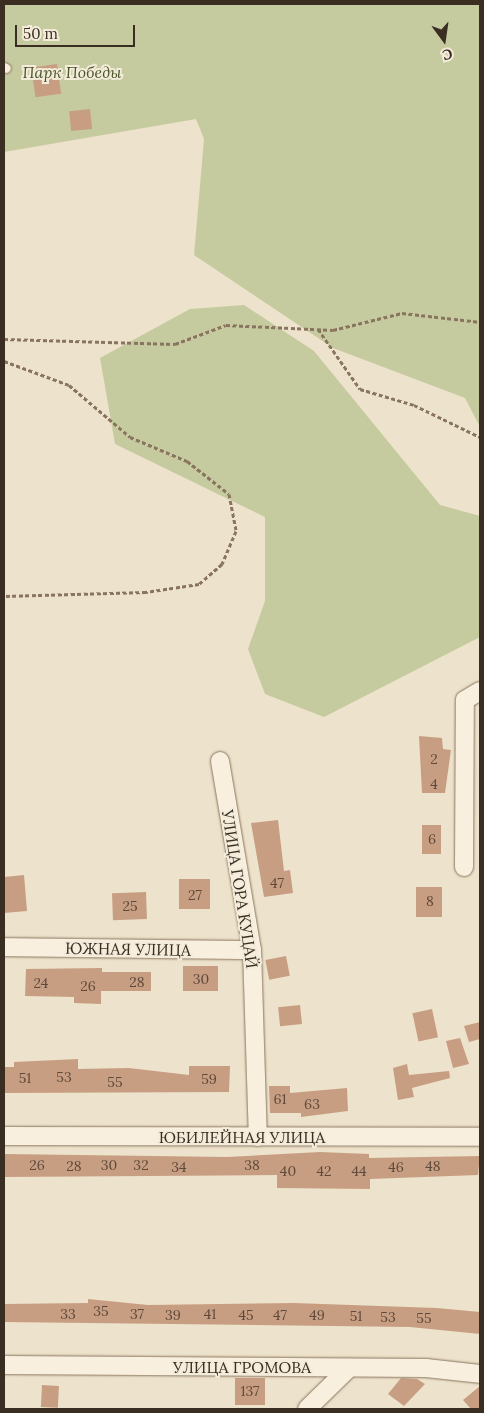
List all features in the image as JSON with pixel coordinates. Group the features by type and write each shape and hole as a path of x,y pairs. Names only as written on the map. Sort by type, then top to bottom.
{"street":[{"path":"464,866 465,700 480,691"},
{"name":"УЛИЦА ГОРА КУЦАЙ","path":"220,761 252,950 258,1137"},
{"name":"ЮЖНАЯ УЛИЦА","path":"4,947 252,950"},
{"name":"ЮБИЛЕЙНАЯ УЛИЦА","path":"4,1136 480,1138"},
{"name":"УЛИЦА ГРОМОВА","path":"4,1365 350,1368 480,1374"},
{"path":"307,1409 350,1368"}],"path":[{"path":"4,339 175,344 226,325 318,329 402,314 480,322"},
{"path":"318,329 360,389 414,405 480,437"},
{"path":"4,362 69,385 130,437 187,461 229,494 236,531 222,564 199,584 146,592 4,596"}],"green space":[{"name":"Парк Победы","path":"4,4 480,4 480,427 465,398 333,348 194,255 204,139 196,119 4,152"},
{"path":"244,305 314,351 440,505 480,516 480,637 324,717 265,694 248,649 265,601 265,517 115,444 100,358 190,309"}],"building":[{"path":"57,64 61,94 35,97 31,68"},
{"path":"90,109 92,129 71,131 69,111"},
{"path":"419,736 442,738 443,749 451,750 445,793 422,793"},
{"path":"278,820 284,871 290,870 293,893 264,897 251,823"},
{"path":"422,825 441,825 441,854 422,854"},
{"path":"24,875 27,911 4,913 4,877"},
{"path":"179,879 210,879 210,909 179,909"},
{"path":"416,887 442,887 442,917 416,917"},
{"path":"146,892 147,919 113,920 112,893"},
{"path":"286,956 290,976 269,980 265,960"},
{"path":"183,966 218,966 218,991 183,991"},
{"path":"102,968 102,972 151,972 151,991 101,991 101,1004 74,1003 74,997 25,996 26,969"},
{"path":"300,1005 302,1024 280,1026 278,1007"},
{"path":"432,1009 438,1037 418,1042 412,1013"},
{"path":"480,1022 480,1039 469,1042 464,1026"},
{"path":"460,1038 469,1064 453,1068 446,1041"},
{"path":"78,1059 78,1069 129,1068 189,1075 189,1066 230,1066 229,1092 4,1093 4,1067 14,1067 14,1062"},
{"path":"407,1064 409,1075 449,1071 450,1078 412,1088 414,1097 398,1100 393,1068"},
{"path":"269,1086 290,1086 290,1093 347,1088 348,1111 301,1117 301,1113 270,1113"},
{"path":"320,1152 369,1154 369,1158 480,1156 478,1175 370,1179 370,1189 277,1188 277,1175 4,1177 4,1154 227,1157"},
{"path":"88,1299 148,1305 294,1303 437,1308 480,1312 480,1334 410,1327 4,1322 4,1304 88,1303"},
{"path":"235,1378 265,1378 265,1405 235,1405"},
{"path":"401,1378 417,1379 425,1384 404,1406 388,1394"},
{"path":"42,1385 59,1386 58,1408 41,1407"},
{"path":"480,1386 480,1409 471,1409 463,1400"}]}
